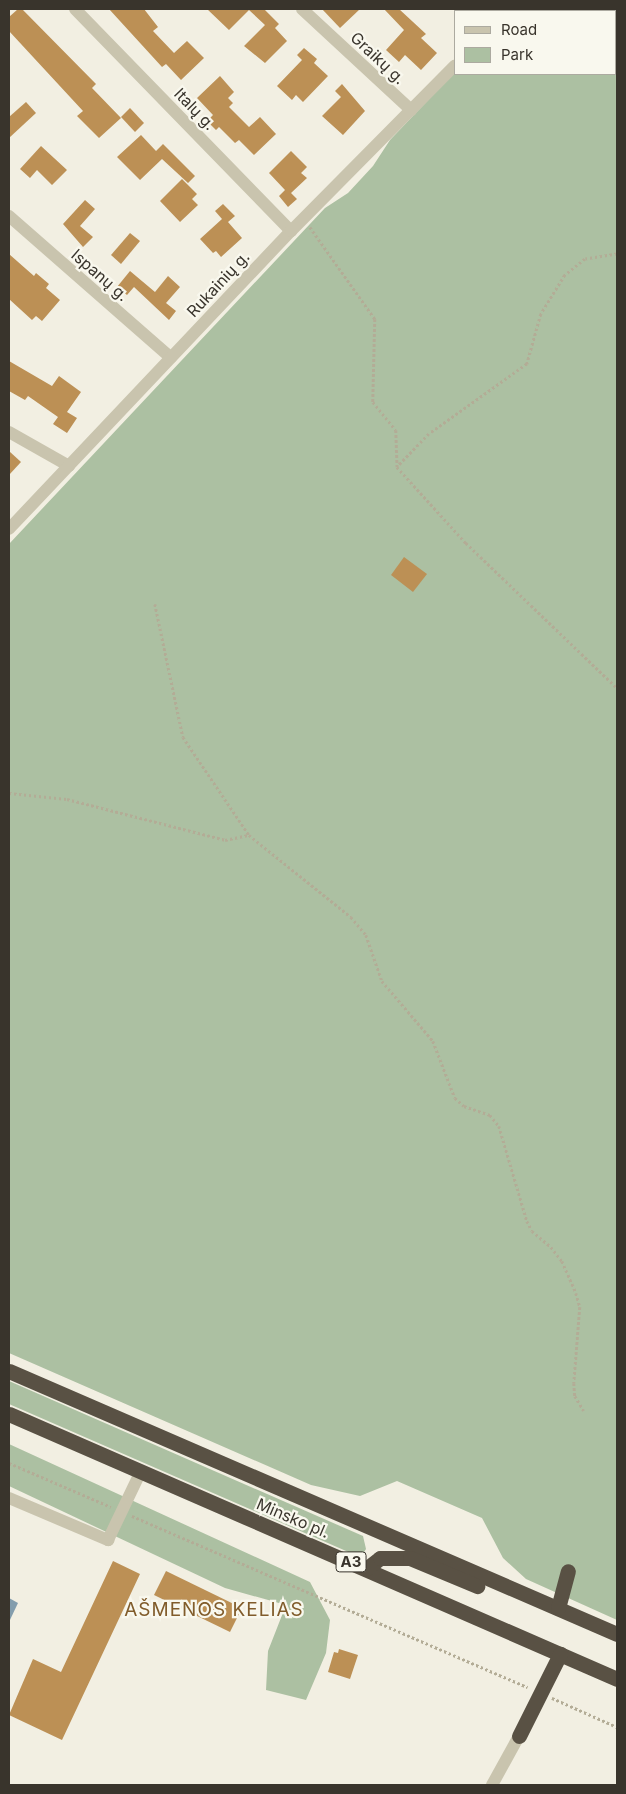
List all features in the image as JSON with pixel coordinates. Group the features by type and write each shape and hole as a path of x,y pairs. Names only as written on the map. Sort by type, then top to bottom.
{"highway":[{"name":"Minsko pl.","path":"9,1371 617,1634"},
{"name":"Minsko pl.","path":"9,1414 617,1678"},
{"path":"366,1569 380,1558 410,1558 474,1585 522,1594"},
{"path":"558,1608 568,1571"},
{"path":"519,1736 560,1654"}],"street":[{"name":"Italų g.","path":"75,9 291,231"},
{"name":"Graikų g.","path":"302,9 411,110"},
{"name":"Rukainių g.","path":"9,529 303,218 454,66"},
{"name":"Ispanų g.","path":"9,216 171,358"},
{"path":"9,432 68,466"},
{"path":"9,1498 108,1540 141,1471"},
{"path":"492,1785 519,1736"}],"path":[{"path":"303,218 375,319 373,402 396,430 397,467 466,543 617,688"},
{"path":"397,467 429,434 527,364 541,314 565,275 585,259 617,254"},
{"path":"155,604 183,737 249,835 351,917 366,935 382,982 433,1041 455,1098 464,1106 490,1115 499,1126 527,1221 532,1231 551,1247 562,1261 576,1293 580,1307 574,1383 575,1396 584,1411"},
{"path":"9,793 67,799 225,840 249,835"},
{"path":"9,1463 617,1727"}],"green space":[{"path":"617,9 617,1620 526,1579 503,1558 482,1518 397,1481 360,1496 311,1485 9,1353 9,544 325,208 348,193 373,166 390,140 454,73 454,75 616,75 616,10 514,10"},
{"path":"9,1381 363,1536 366,1549 363,1554 353,1554 9,1404"},
{"path":"9,1444 310,1582 330,1620 326,1653 306,1700 266,1690 268,1651 286,1605 225,1588 9,1486"}],"water":[{"path":"9,1598 18,1603 9,1622"}],"building":[{"path":"18,9 22,9 96,84 92,88 121,118 99,138 77,116 83,111 9,31 9,17"},
{"path":"109,9 144,9 158,27 153,31 174,53 187,41 204,58 181,80 166,64 162,67"},
{"path":"207,9 264,9 279,24 275,28 287,41 265,63 244,46 265,25 249,10 229,30"},
{"path":"322,9 360,9 340,28"},
{"path":"384,9 399,9 426,34 421,38 437,53 421,70 405,55 399,62 386,50 404,30"},
{"path":"304,48 317,59 314,63 328,76 303,102 296,95 292,100 277,86 302,60 297,55"},
{"path":"220,76 234,92 228,98 233,103 229,107 249,127 260,117 276,134 254,155 239,140 235,143 219,127 216,130 207,121 213,115 197,98"},
{"path":"342,84 365,111 343,135 322,116 341,97 335,91"},
{"path":"26,102 36,113 9,138 9,117"},
{"path":"130,108 144,123 135,132 121,117"},
{"path":"141,135 156,151 163,144 195,176 188,183 162,159 140,180 117,157"},
{"path":"41,146 67,170 52,185 37,170 30,178 20,169"},
{"path":"291,151 307,167 301,173 307,178 291,193 297,199 288,207 279,196 285,190 269,173"},
{"path":"182,179 197,194 192,199 198,205 180,222 160,201"},
{"path":"85,200 95,209 80,226 93,237 83,247 63,224"},
{"path":"223,204 235,216 228,222 242,238 221,257 216,251 213,253 200,239 222,219 215,211"},
{"path":"130,233 140,241 121,264 111,255"},
{"path":"9,254 34,276 36,273 49,284 46,288 60,300 42,321 36,316 32,320 9,299"},
{"path":"130,271 155,292 168,276 180,287 166,303 176,311 169,320 134,287 127,295 117,287"},
{"path":"9,361 52,386 59,376 81,392 67,412 77,418 67,433 53,424 58,417 28,396 25,400 9,391"},
{"path":"9,451 21,462 9,475"},
{"path":"404,557 427,574 413,592 391,575"},
{"path":"113,1561 140,1574 62,1740 9,1715 33,1659 61,1672"},
{"path":"166,1571 242,1608 230,1632 154,1595"},
{"path":"339,1649 358,1655 350,1679 328,1672 334,1652 338,1653"}],"district":[{"name":"AŠMENOS KELIAS","path":"214,1610"}]}
